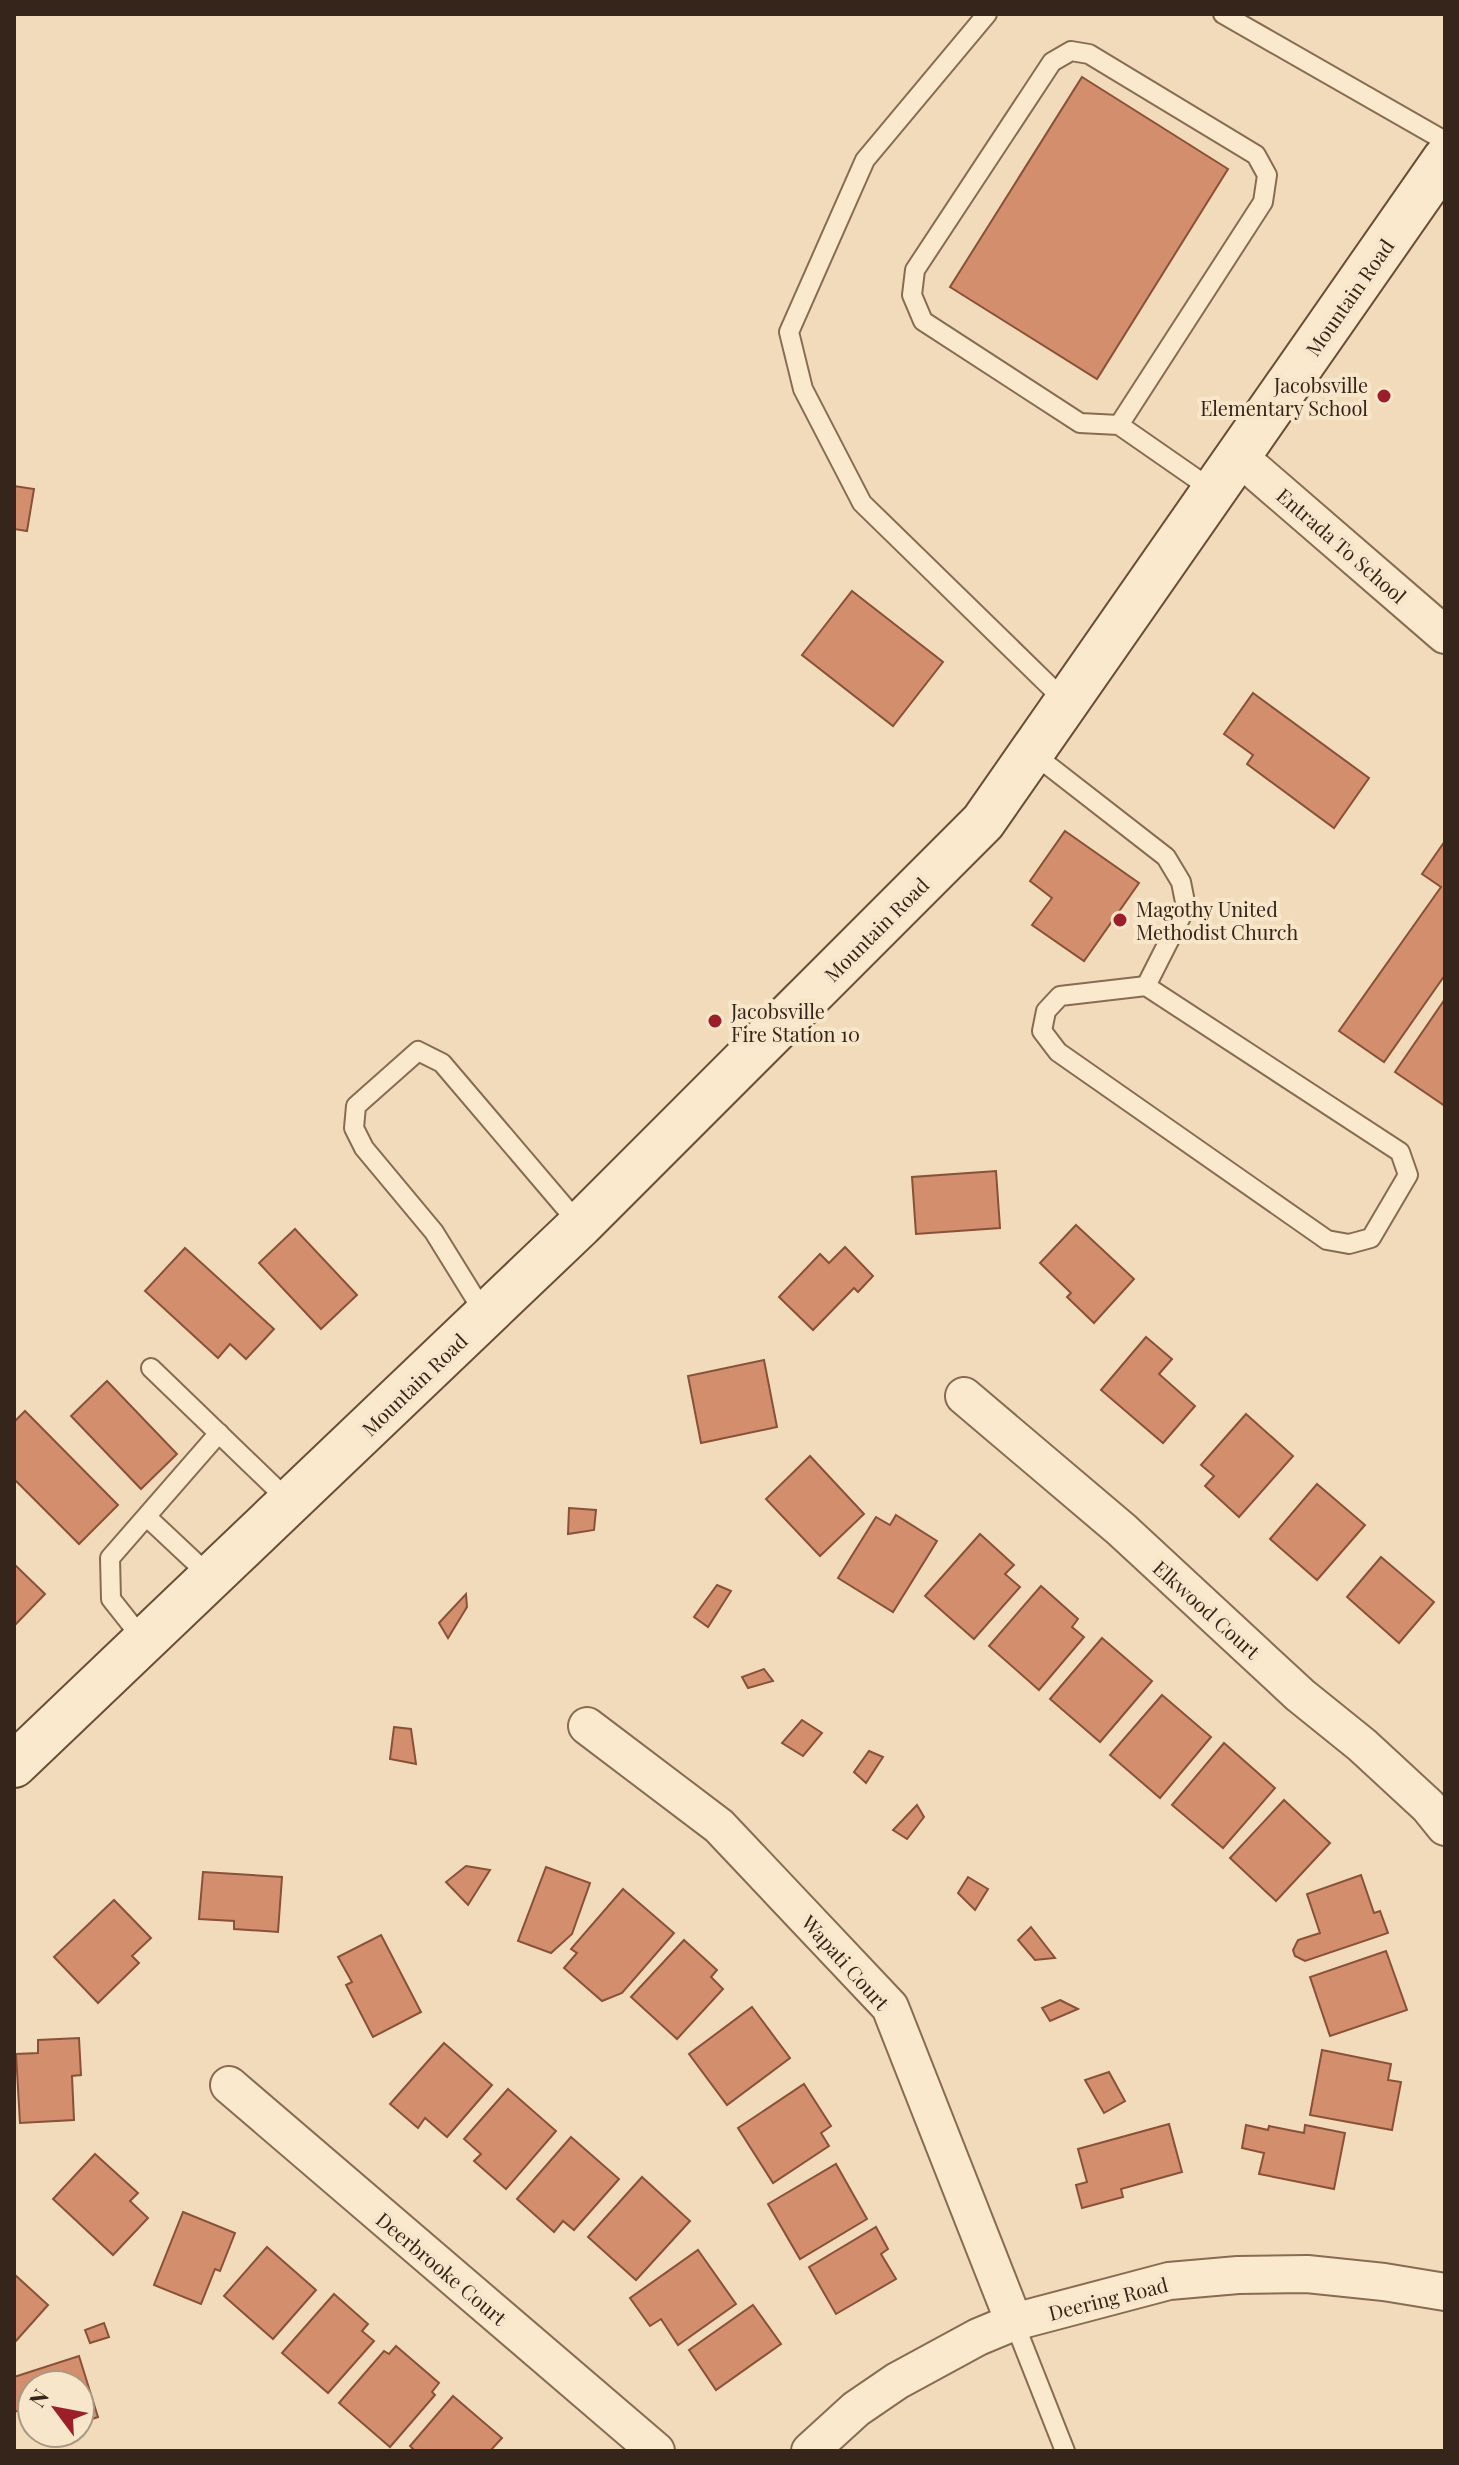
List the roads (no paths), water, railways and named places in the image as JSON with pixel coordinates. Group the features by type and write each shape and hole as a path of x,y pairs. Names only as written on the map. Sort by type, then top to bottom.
{"main road":[{"name":"Mountain Road","path":"14,1765 580,1225 983,822 1445,159"}],"street":[{"name":"Entrada To School","path":"1238,456 1445,635"},
{"name":"Elkwood Court","path":"964,1396 1122,1530 1300,1695 1362,1745 1428,1806 1445,1827"},
{"name":"Wapati Court","path":"587,1726 719,1826 890,2007 1014,2322"},
{"name":"Deerbrooke Court","path":"229,2085 656,2451"},
{"name":"Deering Road","path":"810,2451 856,2409 897,2381 978,2337 1014,2322 1169,2281 1238,2275 1307,2274 1445,2292"}],"lane":[{"path":"987,14 865,160 789,332 803,389 862,503 1066,702"},
{"path":"1223,14 1445,141"},
{"path":"1119,425 1263,202 1267,175 1256,155 1089,54 1071,51 1052,62 915,270 912,295 923,321 1080,423 1119,425 1214,491"},
{"path":"1031,752 1166,857 1181,882 1186,907 1146,986"},
{"path":"1146,986 1400,1152 1408,1175 1371,1238 1349,1244 1327,1240 1058,1052 1042,1031 1046,1011 1060,996 1146,986"},
{"path":"486,1316 434,1232 364,1148 354,1128 356,1106 418,1051 442,1063 580,1225"},
{"path":"151,1368 291,1503"},
{"path":"145,1642 111,1599 110,1558 219,1433"},
{"path":"147,1517 212,1578"},
{"path":"1014,2322 1065,2451"}],"place":[{"name":"Jacobsville Elementary School","path":"1384,396"},
{"name":"Magothy United Methodist Church","path":"1120,920"},
{"name":"Jacobsville Fire Station 10","path":"715,1021"}]}
